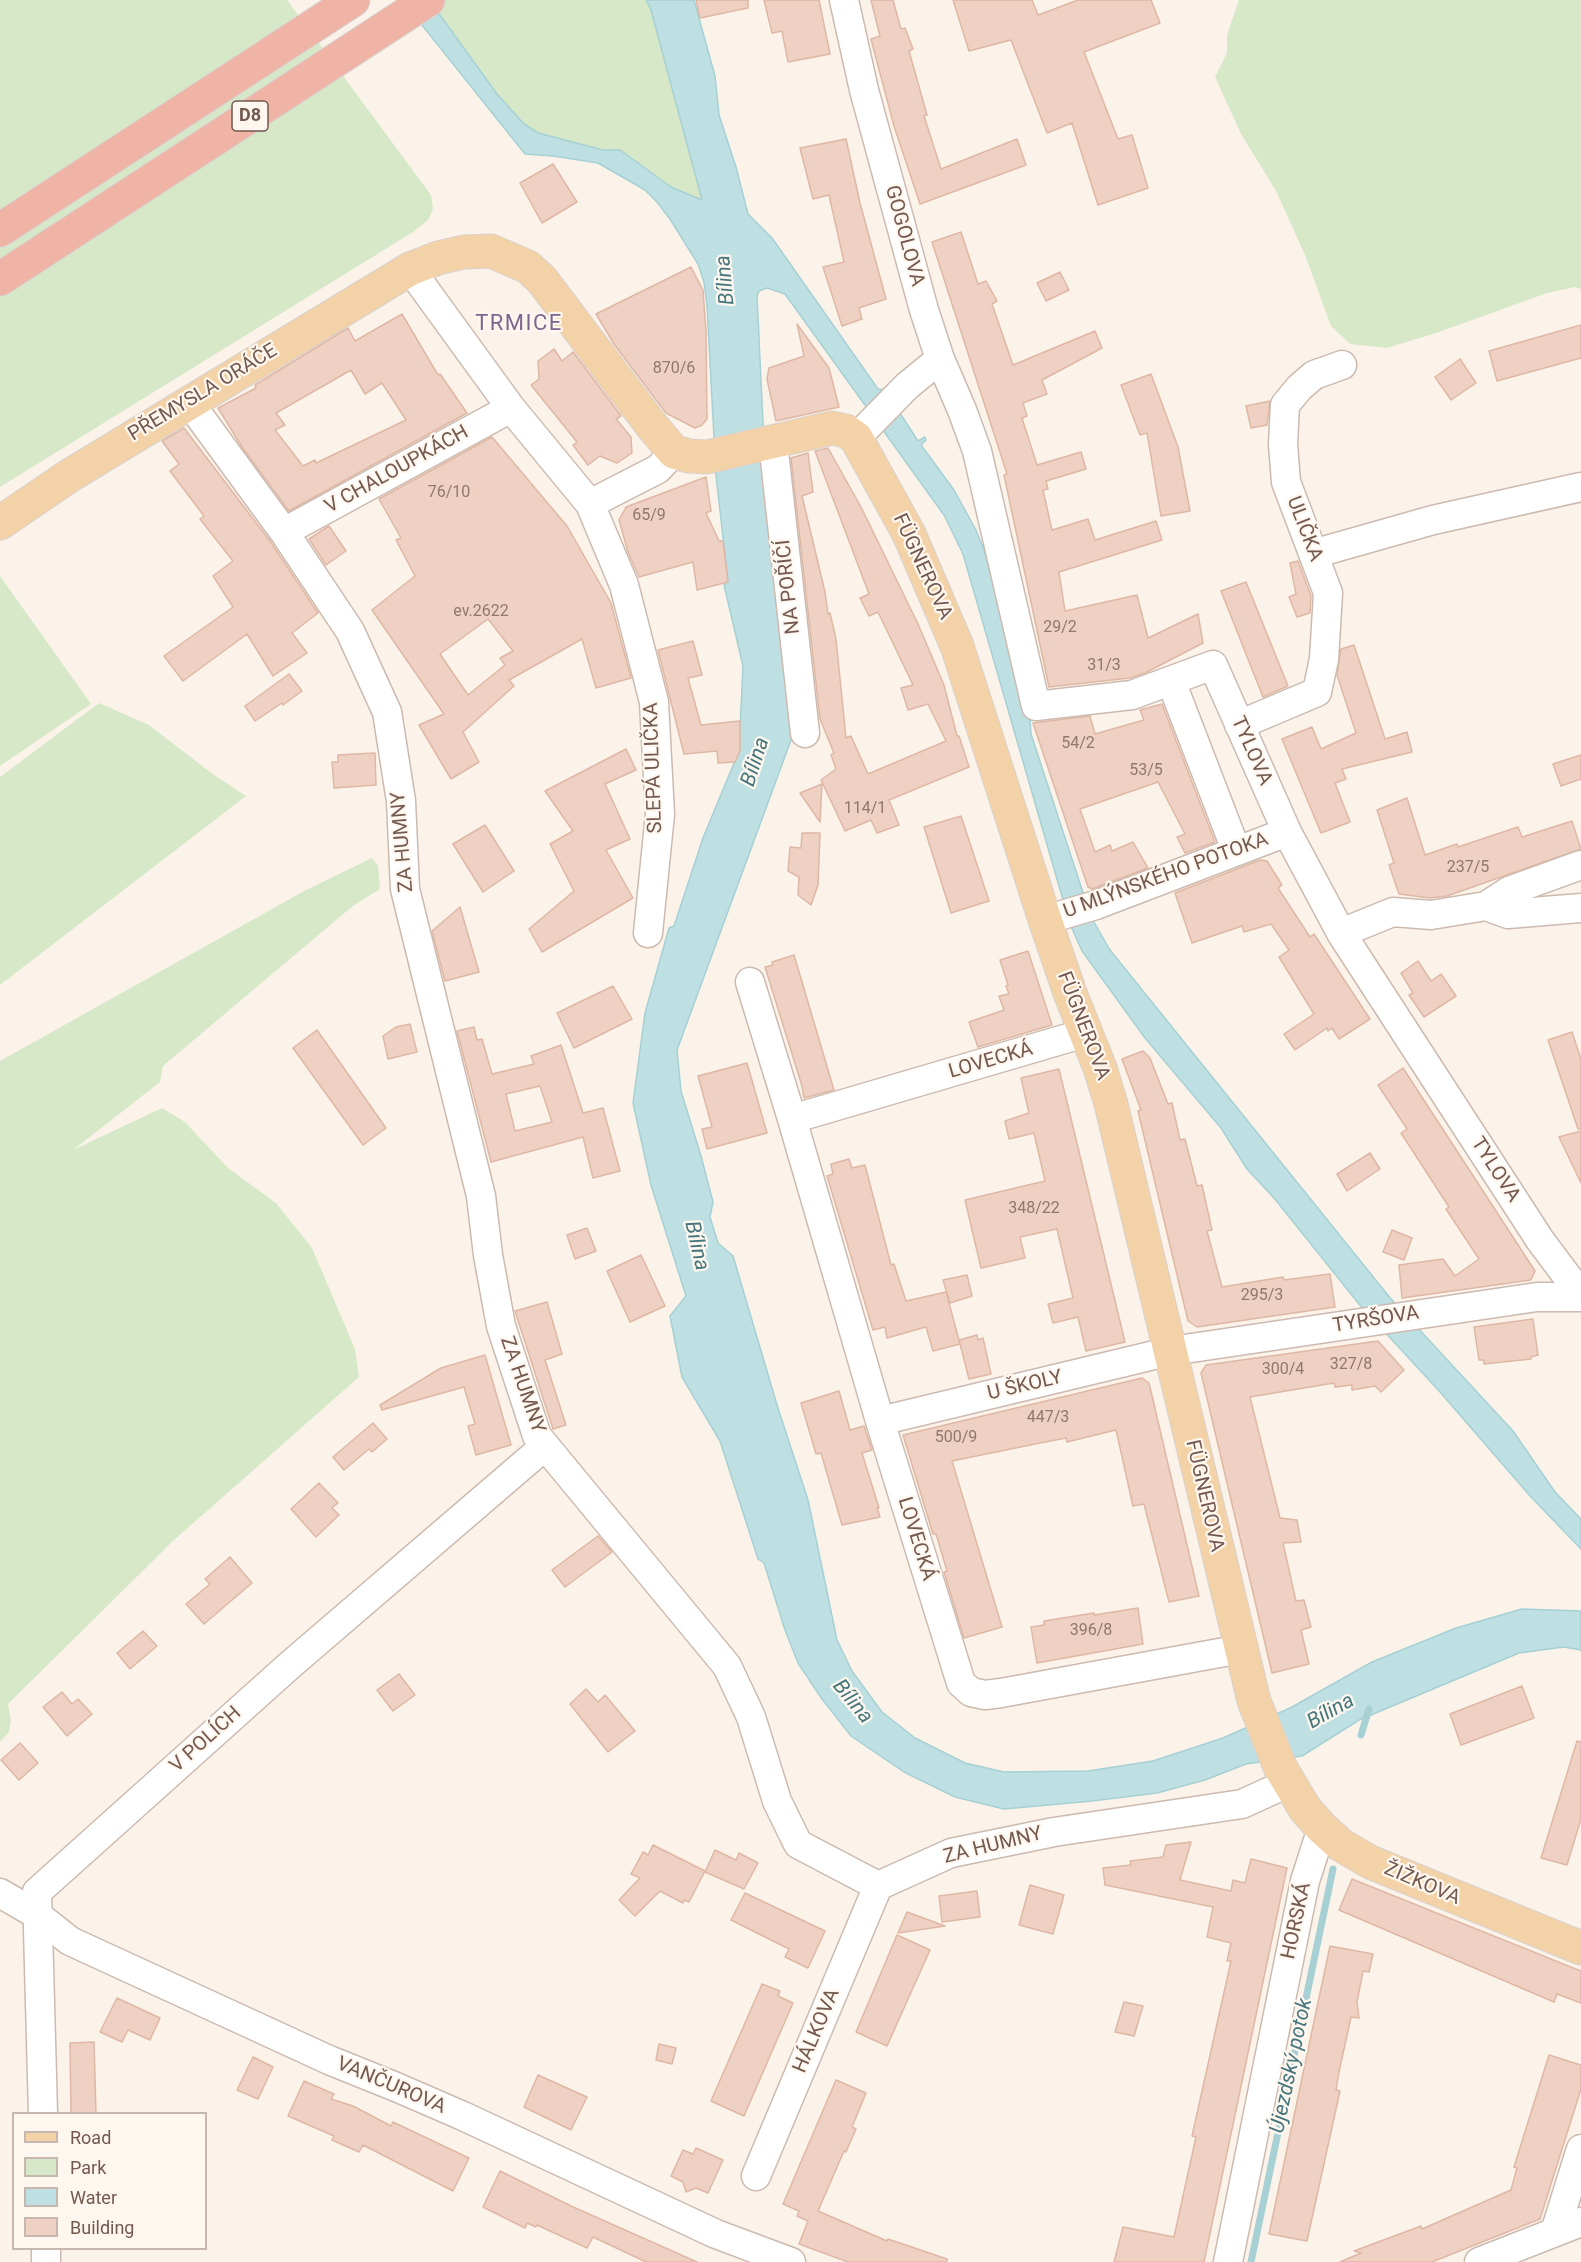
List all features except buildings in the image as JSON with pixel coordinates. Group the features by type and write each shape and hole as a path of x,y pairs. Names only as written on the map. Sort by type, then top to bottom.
{"highway":[{"name":"D8","path":"0,230 353,0"},
{"name":"D8","path":"0,279 428,0"}],"main road":[{"name":"PŘEMYSLA ORÁČE","path":"0,523 69,476 190,401 410,269 438,258 464,252 491,251 528,267 542,280 674,452"},
{"path":"674,452 707,458 832,428 863,431"},
{"name":"FÜGNEROVA","path":"863,431 957,646 1054,918 1085,1033 1100,1068 1111,1104 1254,1701 1284,1775"},
{"name":"ŽIŽKOVA","path":"1284,1775 1322,1828 1341,1845 1370,1862 1581,1948"}],"street":[{"name":"GOGOLOVA","path":"844,0 864,90 924,310 940,359"},
{"name":"SLEPÁ ULIČKA","path":"410,269 511,408 590,504 624,585 654,702 660,814 648,933"},
{"path":"863,431 907,386 940,359"},
{"name":"TYLOVA","path":"940,359 977,452 1036,706 1131,694 1213,665 1287,832 1341,933 1540,1240 1581,1296"},
{"name":"ULIČKA","path":"1239,725 1317,692 1324,659 1328,593 1286,482 1283,444 1285,405 1314,375 1342,365"},
{"name":"ZA HUMNY","path":"190,401 284,532 350,631 387,712 401,801 405,889 481,1196 488,1255 501,1326 537,1436 727,1666 751,1717 777,1801 798,1844 878,1886 951,1853 1053,1832 1242,1804 1284,1775"},
{"name":"V CHALOUPKÁCH","path":"284,532 511,408"},
{"name":"NA POŘÍČÍ","path":"773,442 805,733"},
{"path":"590,504 658,469 674,452"},
{"path":"1313,554 1433,520 1581,487"},
{"path":"1171,681 1236,850"},
{"name":"U MLÝNSKÉHO POTOKA","path":"1054,918 1096,905 1287,832"},
{"path":"1341,933 1393,912 1431,915 1486,906 1509,891 1581,866"},
{"path":"1486,906 1508,914 1581,908"},
{"name":"LOVECKÁ","path":"750,982 880,1421 955,1670 961,1683 971,1692 984,1695 1001,1693 1241,1649"},
{"name":"LOVECKÁ","path":"792,1119 1085,1033"},
{"name":"TYRŠOVA","path":"1171,1351 1537,1296 1581,1296"},
{"name":"U ŠKOLY","path":"880,1421 1171,1351"},
{"name":"V POLÍCH","path":"43,2112 37,1892 290,1665 545,1446"},
{"name":"HORSKÁ","path":"1228,2262 1305,1881 1322,1828"},
{"name":"HÁLKOVA","path":"756,2176 878,1886"},
{"name":"VANČUROVA","path":"0,1893 36,1914 70,1941 297,2046 463,2116 716,2234 791,2262"},
{"path":"1555,2232 1581,2149"},
{"path":"1479,2262 1581,2222"}],"green space":[{"path":"0,0 287,0 431,195 433,209 428,220 413,232 0,487"},
{"path":"429,0 646,0 651,10 703,201 671,187 620,150 603,150 538,133 524,124 497,94"},
{"path":"1239,0 1581,0 1581,289 1575,287 1547,293 1387,348 1350,344 1331,326 1305,255 1276,191 1241,134 1215,77 1227,53 1227,35"},
{"path":"0,576 91,704 0,766"},
{"path":"99,703 149,725 214,775 246,796 0,985 0,777"},
{"path":"372,858 378,866 380,889 354,905 163,1066 160,1082 73,1150 162,1108 185,1122 228,1168 276,1203 312,1248 355,1349 359,1377 173,1541 8,1704 11,1720 9,1732 0,1742 0,1061 306,890"}],"water":[{"name":"Bílina","path":"402,0 429,0 497,94 524,124 538,133 603,150 620,150 671,187 702,200 651,10 646,0 694,0 715,76 719,115 748,214 772,238 878,389 885,390 918,441 925,437 926,440 921,445 954,490 976,530 984,550 1030,720 1031,734 1091,917 1110,950 1391,1299 1513,1431 1555,1492 1581,1519 1581,1549 1531,1497 1440,1392 1359,1304 1274,1198 1247,1169 1221,1128 1145,1038 1082,951 1070,924 963,554 944,515 785,294 767,288 759,291 757,296 763,423 794,732 677,1050 681,1091 713,1202 710,1217 718,1243 733,1256 808,1500 837,1640 852,1671 882,1712 915,1738 965,1763 1004,1772 1088,1771 1153,1761 1223,1738 1292,1707 1372,1662 1456,1628 1522,1609 1581,1611 1581,1650 1564,1647 1519,1653 1359,1720 1302,1756 1246,1764 1205,1780 1157,1793 1004,1809 955,1797 904,1772 851,1736 822,1699 798,1663 764,1563 758,1559 720,1441 682,1377 670,1316 686,1296 651,1185 633,1103 645,1013 669,928 674,926 703,838 739,751 743,666 724,585 728,582 716,475 704,282 698,264 670,219 645,190 598,163 525,154"}],"waterway":[{"name":"Újezdský potok","path":"1361,1735 1369,1709"},
{"name":"Újezdský potok","path":"1251,2262 1333,1869"}],"district":[{"name":"TRMICE","path":"519,324"}]}
